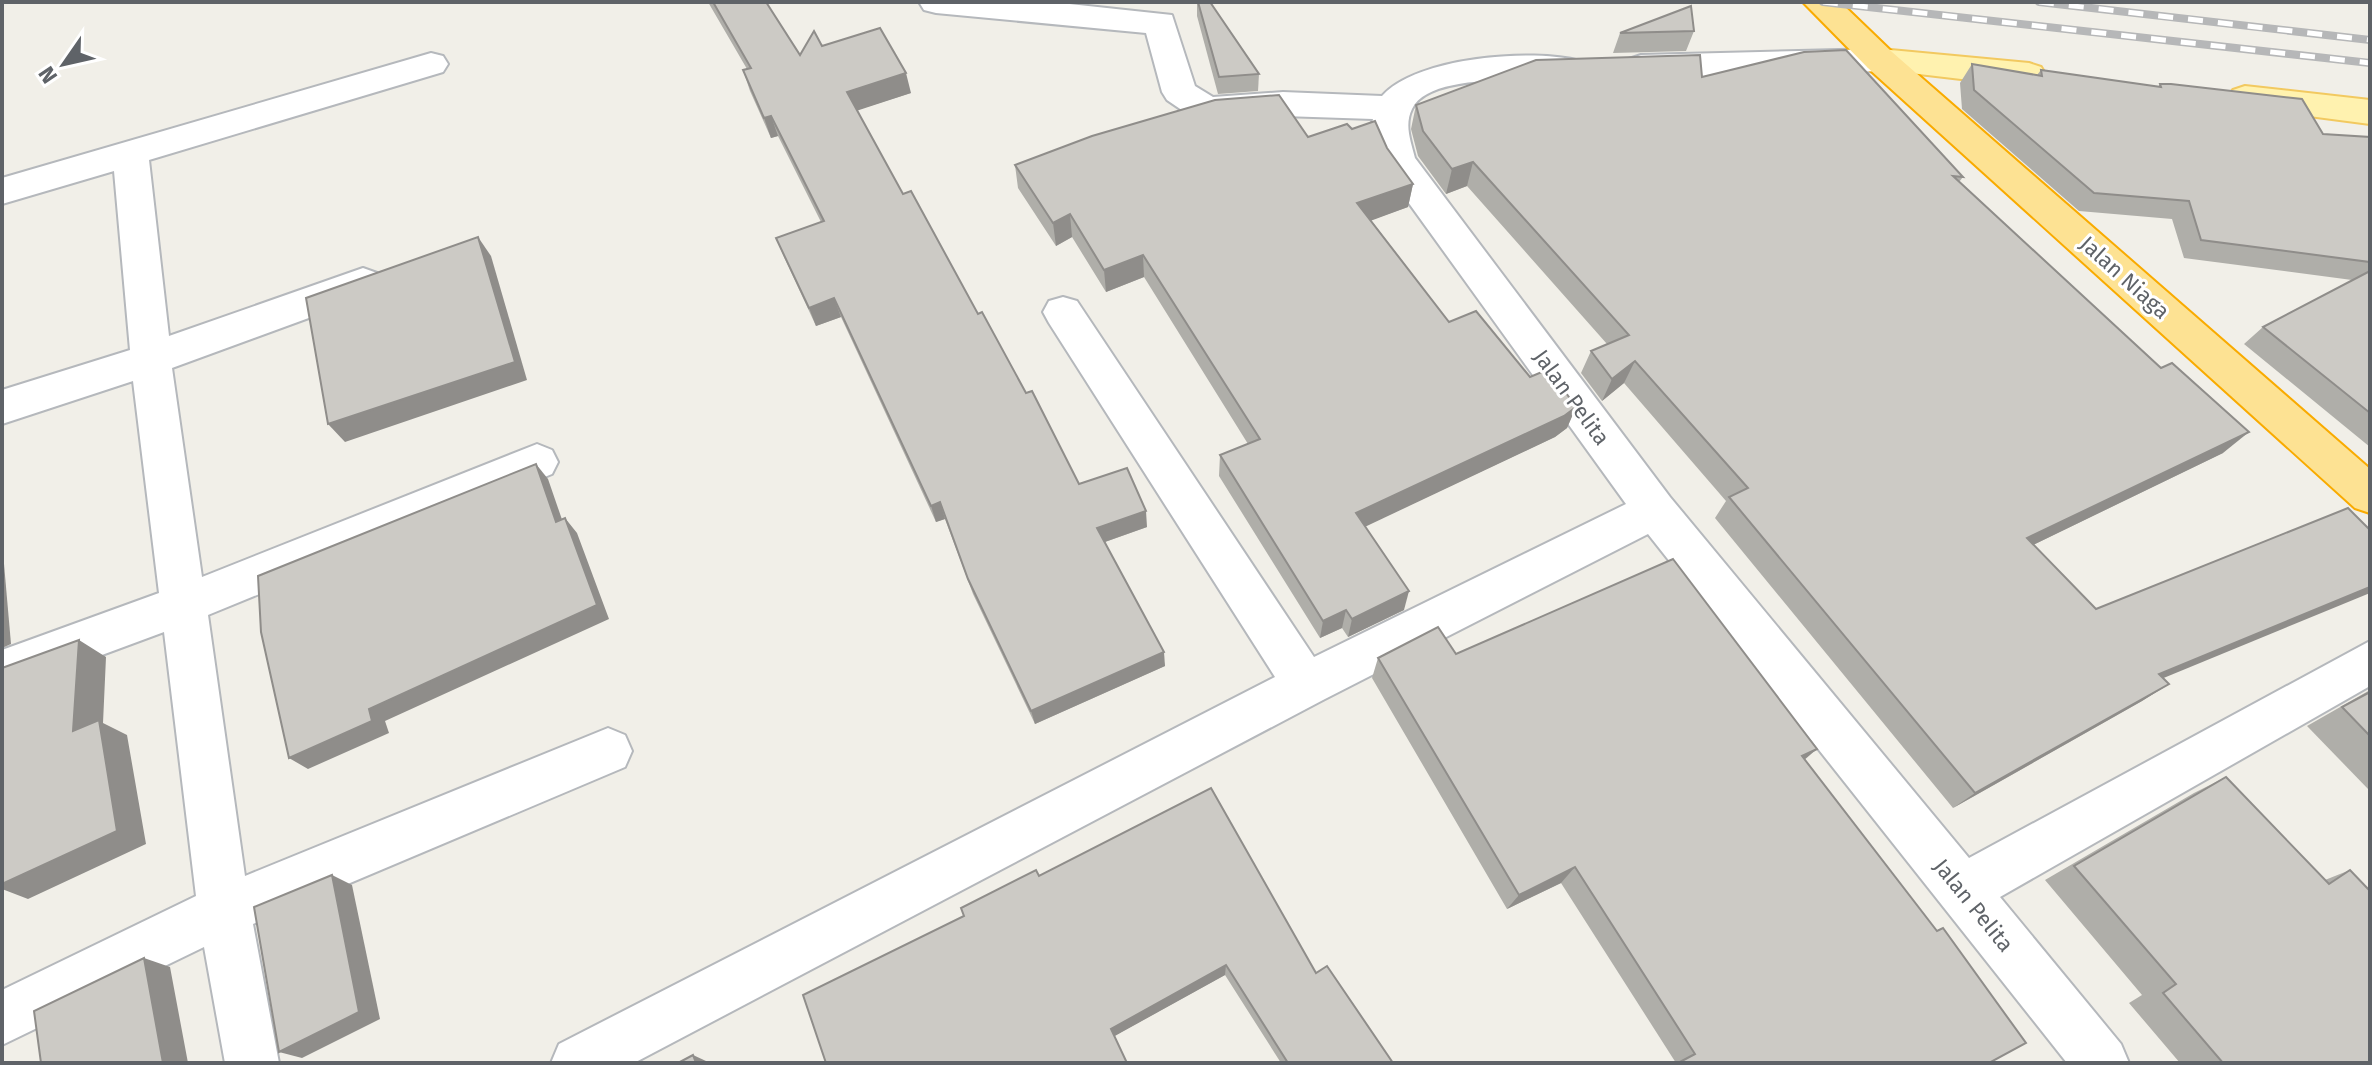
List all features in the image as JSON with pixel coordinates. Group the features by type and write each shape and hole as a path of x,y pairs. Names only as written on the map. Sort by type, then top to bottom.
{"highway":[{"name":"Jalan Niaga","path":"1820,2 1880,60 2370,495"}],"main road":[{"path":"1880,60 2067,79"},
{"path":"2207,94 2370,112"}],"street":[{"path":"936,2 1160,23 1179,92 1207,110 1283,104 1391,108 1410,88 1436,76 1461,72 1880,60"},
{"path":"2,191 431,64"},
{"name":"Jalan Pelita","path":"1391,108 1387,122 1389,140 1398,161 1655,510 2102,1063"},
{"path":"130,153 151,359 224,910 252,1063"},
{"path":"2,407 151,359 390,274"},
{"path":"1063,312 1306,685"},
{"path":"2,671 185,604 537,462"},
{"path":"578,1063 1306,685 1655,510"},
{"path":"1962,890 2370,662"},
{"path":"2,1018 224,910 608,751"}],"building":[{"path":"713,2 766,2 800,55 814,31 822,46 880,28 906,73 847,92 903,194 911,191 978,314 982,312 1026,393 1032,391 1079,484 1127,468 1146,511 1097,528 1164,652 1031,711 968,579 940,502 931,506 834,298 809,308 776,238 824,221 771,116 764,118 743,70 751,68"},
{"path":"1198,2 1210,2 1259,74 1219,77"},
{"path":"1691,6 1694,31 1620,33"},
{"path":"1846,50 1963,177 1953,176 2161,368 2172,363 2249,432 2027,538 2096,609 2348,508 2370,530 2370,587 2159,674 2169,684 1975,793 1729,497 1748,488 1635,361 1612,379 1591,351 1629,335 1473,162 1452,169 1423,131 1416,105 1536,60 1700,55 1702,77 1804,52"},
{"path":"1972,64 2042,76 2041,70 2161,87 2160,84 2171,84 2302,99 2323,134 2370,137 2370,262 2201,240 2189,201 2094,193 1974,90"},
{"path":"1279,95 1308,137 1347,124 1352,129 1375,121 1387,148 1413,184 1357,203 1449,322 1476,311 1530,377 1549,369 1576,407 1564,416 1356,513 1409,591 1352,619 1346,610 1323,621 1220,455 1260,439 1143,255 1104,270 1070,214 1053,223 1015,165 1092,136 1215,100"},
{"path":"478,237 515,362 328,424 306,298"},
{"path":"2370,271 2370,413 2263,327"},
{"path":"536,464 556,522 565,518 597,605 369,709 372,721 289,758 261,632 258,576"},
{"path":"1673,559 1817,749 1802,756 1937,931 1943,928 2026,1043 1989,1063 1678,1063 1695,1054 1575,867 1519,895 1378,658 1438,627 1456,654"},
{"path":"79,640 73,731 99,720 117,831 2,884 2,668"},
{"path":"2370,692 2370,736 2342,707"},
{"path":"2226,777 2329,884 2350,870 2370,891 2370,1063 2223,1063 2163,993 2176,984 2074,866"},
{"path":"1211,788 1316,973 1327,966 1393,1063 1288,1063 1226,965 1111,1029 1127,1063 826,1063 803,995 964,916 961,908 1036,870 1039,876"},
{"path":"332,875 359,1012 279,1052 254,907"},
{"path":"144,958 163,1063 41,1063 34,1011"},
{"path":"693,1055 696,1063 678,1063"}],"railway":[{"path":"1823,2 2370,63"},
{"path":"2039,2 2370,40"}]}
